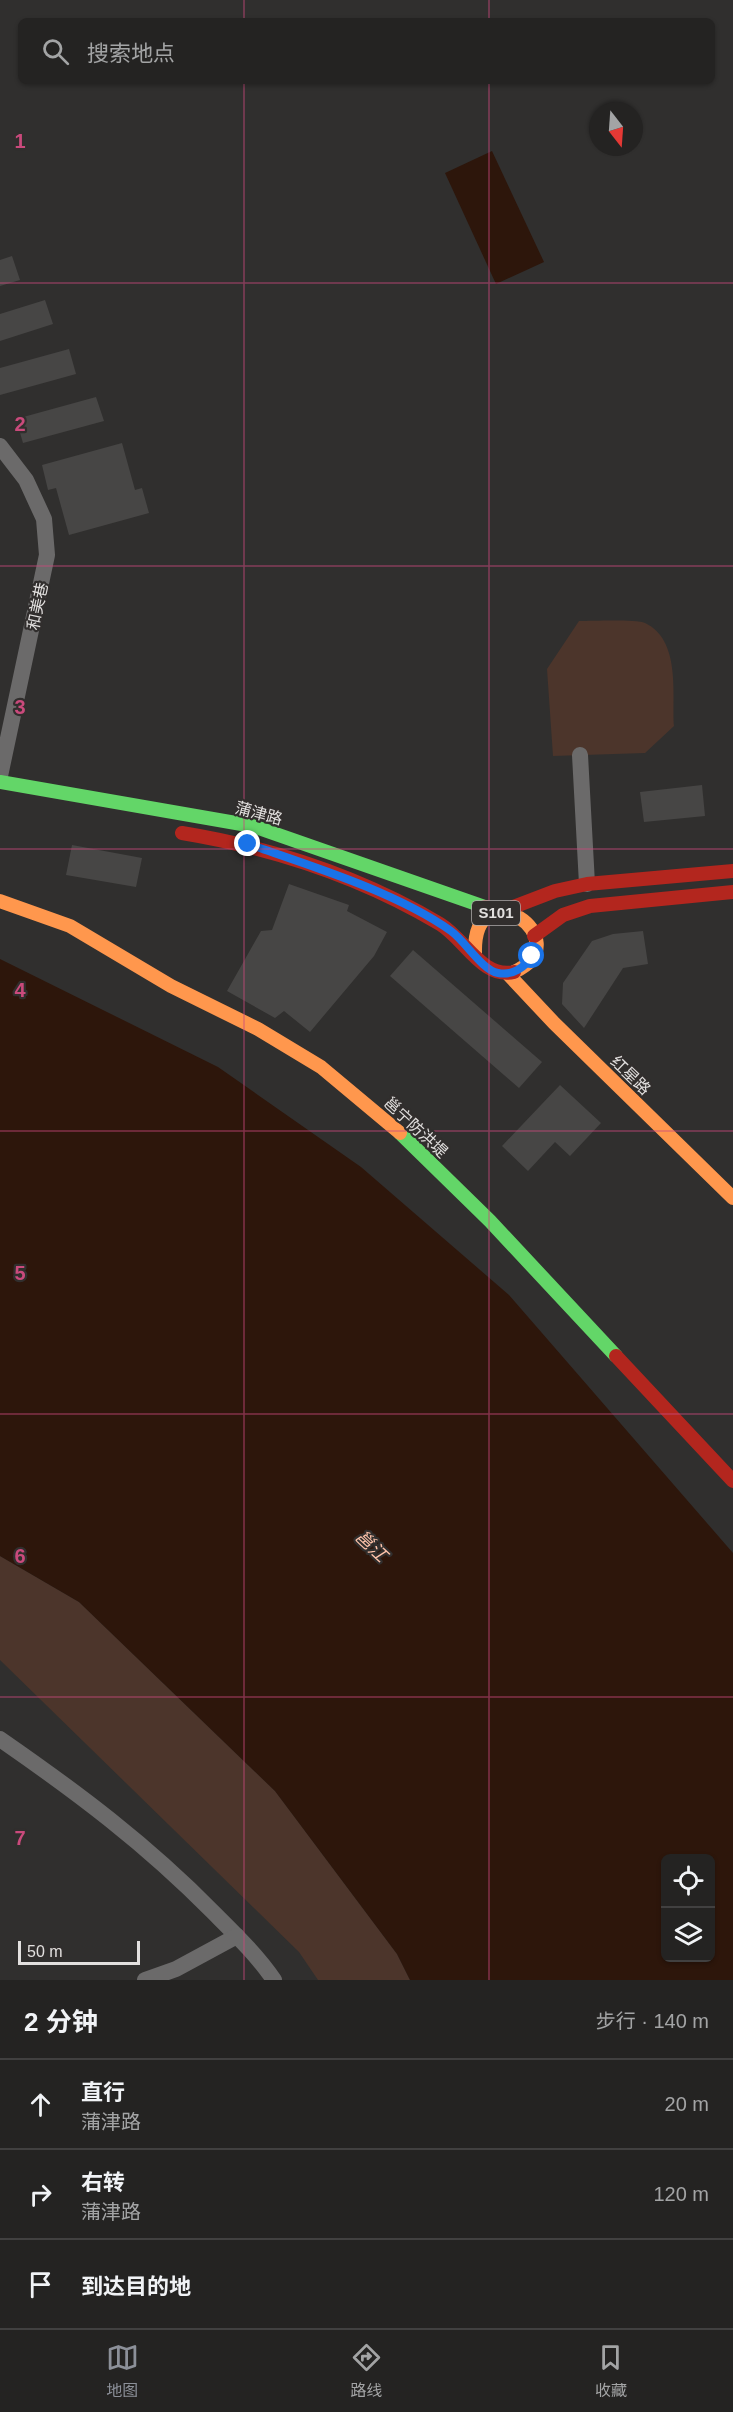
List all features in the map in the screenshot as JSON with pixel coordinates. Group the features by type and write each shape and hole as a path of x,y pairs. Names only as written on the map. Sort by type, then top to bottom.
{"main road":[{"name":"蒲津路","path":"0,782 253,826 500,912 518,915 531,927 534,936"},
{"name":"蒲津路","path":"166,830 248,844 367,889 451,931 475,953 488,969 508,974"},
{"path":"500,912 555,891 587,884 733,871"},
{"path":"534,936 562,915 590,906 733,892"},
{"name":"邕宁防洪堤","path":"0,901 70,926 171,986 258,1029 321,1067 402,1135 490,1221 733,1480"},
{"name":"S101","path":"475,953 473,944 478,926 491,914 500,912"},
{"name":"S101","path":"508,974 527,964 532,956 534,936"},
{"name":"红星路","path":"508,974 554,1023 733,1198"}],"street":[{"name":"和美巷","path":"0,446 26,480 44,519 47,555 0,776"},
{"path":"580,755 587,884"},
{"path":"0,1739 82,1795 173,1872 237,1936 274,1980"},
{"path":"145,1980 176,1969 237,1936"}],"shaded area":[{"path":"579,621 645,623 656,631 664,642 672,669 674,726 645,753 553,756 547,669"},
{"path":"0,1556 79,1602 275,1791 397,1954 410,1980 318,1980 299,1952 0,1660"}],"water":[{"path":"492,151 544,262 496,284 445,173"},
{"name":"邕江","path":"0,959 218,1067 361,1167 509,1295 733,1553 733,1980 410,1980 397,1954 275,1791 79,1602 0,1556"}],"building":[{"path":"12,256 20,280 0,286 0,260"},
{"path":"45,300 53,324 0,341 0,314"},
{"path":"69,349 76,374 0,395 0,368"},
{"path":"96,397 104,421 23,443 16,419"},
{"path":"122,443 135,490 142,488 149,513 69,535 56,488 48,490 42,465"},
{"path":"702,785 705,816 644,822 640,792"},
{"path":"72,845 142,858 136,887 66,875"},
{"path":"289,884 349,905 347,911 387,932 374,956 310,1032 284,1011 275,1018 227,991 261,931 272,930"},
{"path":"643,931 648,964 623,968 584,1028 562,1004 563,983 592,941 613,934"},
{"path":"413,950 542,1062 519,1088 390,976"},
{"path":"560,1085 601,1123 570,1156 555,1142 528,1171 502,1146"}],"traffic: fast":[{"path":"0,782 253,826 485,907"},
{"path":"400,1133 490,1221 616,1356"}],"traffic: slow":[{"path":"0,901 70,926 171,986 258,1029 321,1067 400,1133"},
{"path":"475,953 479,928 490,915 505,912 520,918 531,929 537,943 532,958 514,972"},
{"path":"508,974 554,1023 733,1198"}],"traffic: jam":[{"path":"182,833 283,856 348,879 410,907 440,924 492,970 503,973 514,972"},
{"path":"485,907 500,912 555,891 587,884 733,871"},
{"path":"534,936 563,915 590,906 733,892"},
{"path":"616,1356 733,1481"}],"route":[{"path":"248,844 387,897 427,917 451,931 475,953 480,962 488,969 498,973 508,974 518,970 527,964 532,956"}]}
